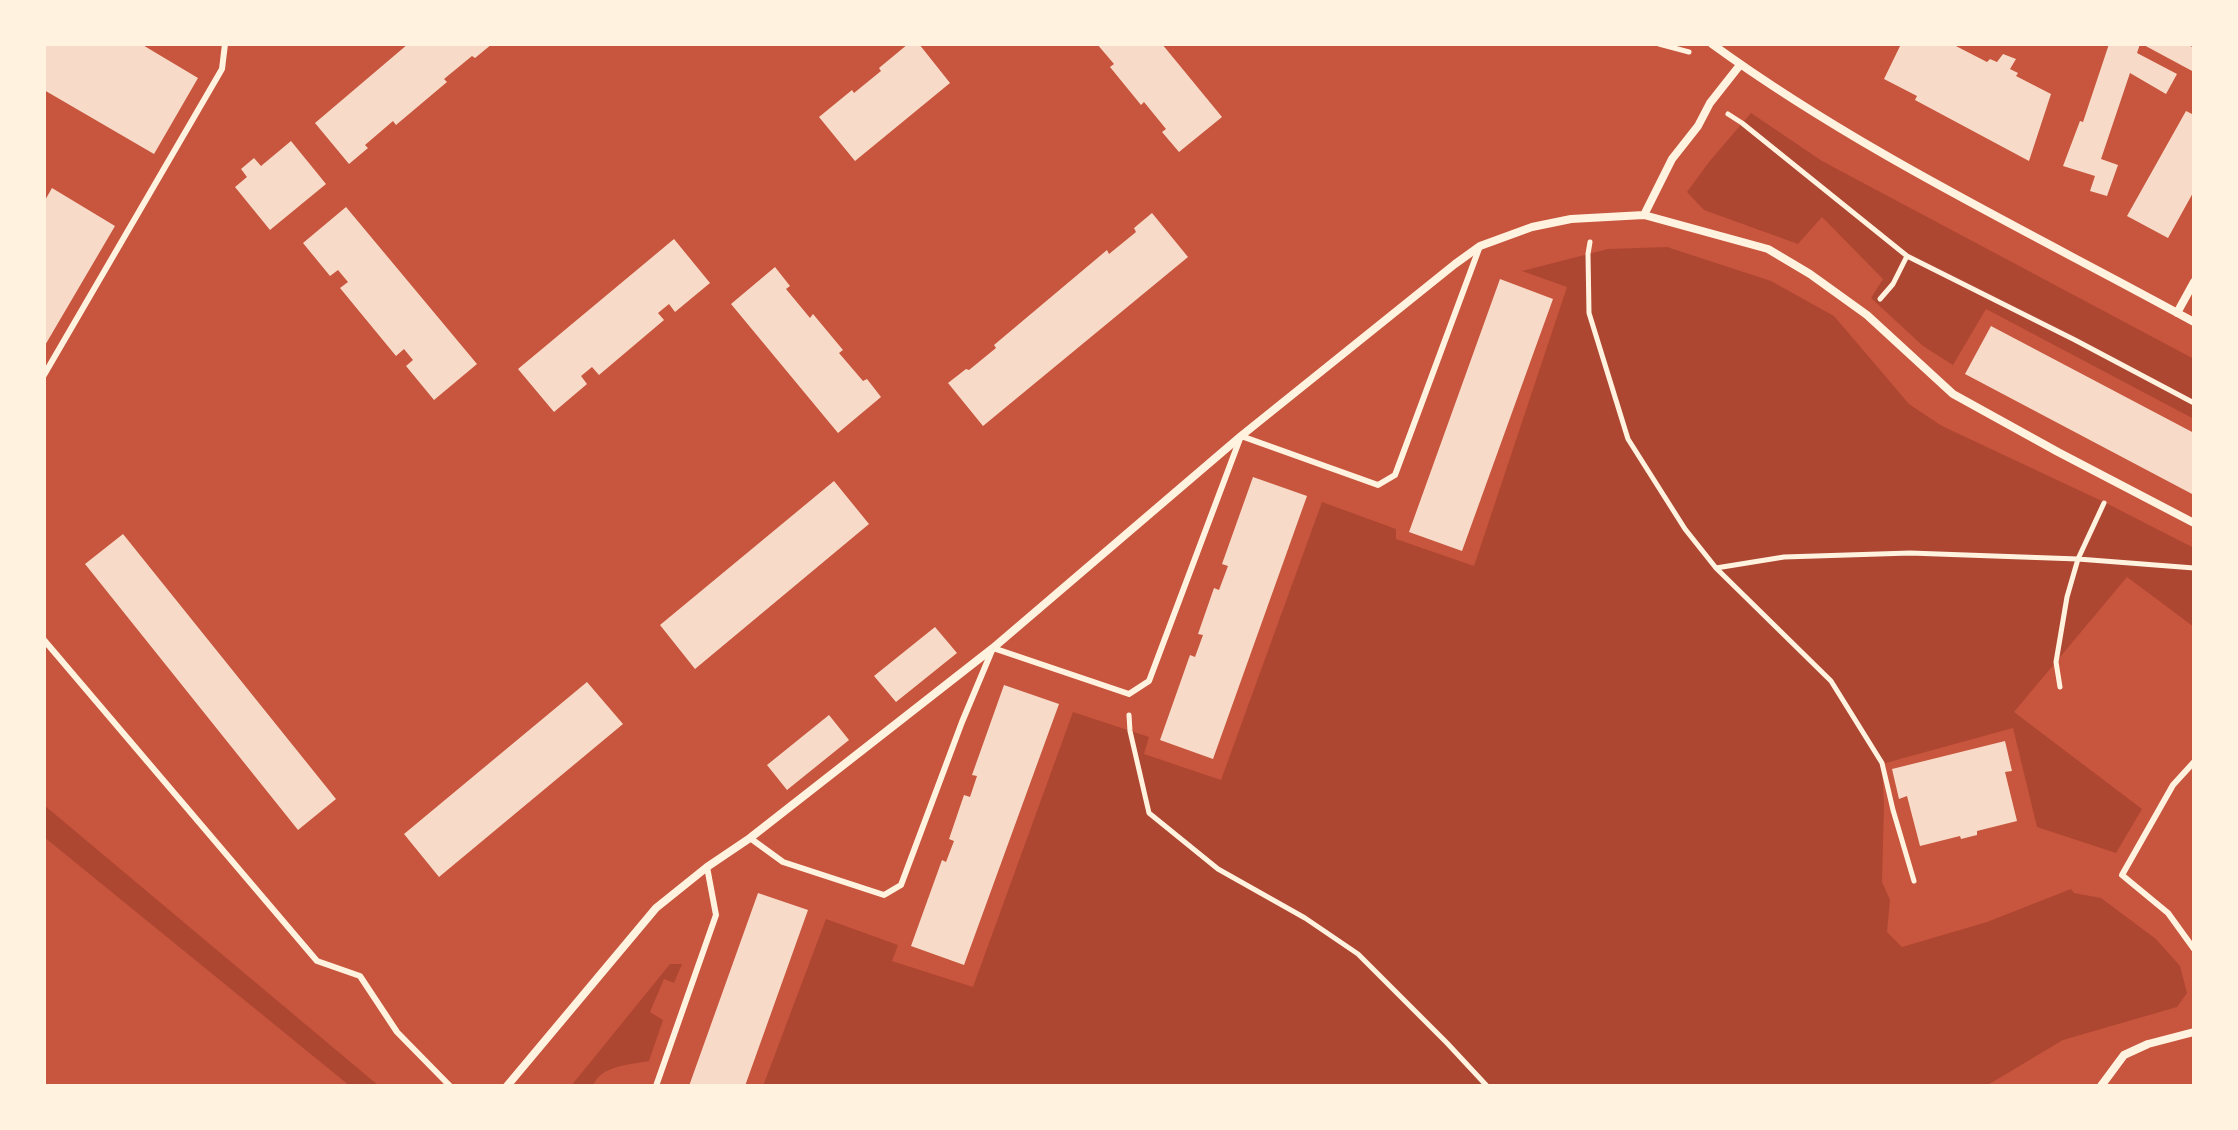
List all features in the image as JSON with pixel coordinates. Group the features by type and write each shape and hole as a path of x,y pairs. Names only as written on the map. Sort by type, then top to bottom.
{"street":[{"path":"1712,44 1833,124 2194,322"},
{"path":"1644,215 1672,159 1740,65"},
{"path":"507,1086 656,908 993,648 1241,436 1480,246 1532,227 1571,219 1644,215 1768,249 1810,274 1867,315 1953,394 2194,523"},
{"path":"2177,313 2194,282"},
{"path":"2101,1086 2124,1055 2148,1044 2194,1032"}],"lane":[{"path":"44,375 222,69 225,44"},
{"path":"750,838 783,862 884,895 901,885 993,648 1129,694 1149,681 1241,436 1378,485 1395,475 1480,246"},
{"path":"44,640 317,961 360,976 397,1032 450,1086"},
{"path":"2194,762 2173,785 2122,875 2168,913 2194,949"},
{"path":"656,1086 716,915 707,867"}],"path":[{"path":"1710,103 1742,123 1907,256 2194,403"},
{"path":"1596,217 1588,254 1589,313 1628,439 1685,529 1716,568 1831,681 1882,763 1914,881"},
{"path":"1867,315 1893,284 1907,256"},
{"path":"2060,687 2056,662 2067,597 2078,559 2115,481"},
{"path":"1716,568 1784,557 1910,553 2078,559 2194,568"},
{"path":"1129,694 1130,731 1149,813 1218,869 1305,918 1358,954 1487,1086"}],"shaded area":[{"path":"1751,113 1822,161 2194,359 2194,419 1986,309 1953,365 1923,346 1871,298 1883,279 1822,217 1798,244 1704,210 1687,192"},
{"path":"1667,247 1771,281 1834,316 1909,404 1942,426 2194,548 2194,627 2127,577 2014,712 2142,809 2116,853 2037,827 2013,728 1882,764 1882,882 1890,900 1887,932 1902,947 1987,922 2071,889 2074,893 2101,898 2156,939 2180,966 2187,993 2177,1007 2063,1040 1986,1086 763,1086 826,919 898,945 892,961 973,987 1073,712 1149,737 1144,754 1221,780 1322,502 1396,529 1396,539 1474,566 1567,287 1522,271 1608,249"},
{"path":"44,805 379,1086 350,1086 44,837"},
{"path":"670,964 682,964 674,983 664,979 650,1012 663,1020 649,1061 609,1070 593,1086 571,1086"}],"building":[{"path":"44,44 141,44 198,78 154,154 44,90"},
{"path":"408,44 492,44 444,79 447,82 396,125 393,121 365,145 368,148 349,164 315,123"},
{"path":"908,44 919,44 950,83 855,161 819,117 881,71 879,68"},
{"path":"1097,44 1162,44 1222,117 1179,152 1162,132 1166,129 1144,102 1141,105 1110,67 1114,64"},
{"path":"1901,44 1952,44 1987,62 1990,59 1997,62 2003,54 2016,59 2010,69 2018,73 2016,76 2051,94 2029,161 1915,100 1917,96 1884,79"},
{"path":"2109,44 2140,44 2137,53 2177,74 2166,94 2130,73 2101,159 2118,165 2107,196 2090,191 2095,176 2063,166 2080,121 2083,122"},
{"path":"2142,44 2187,44 2194,48 2194,72"},
{"path":"2186,111 2194,115 2194,191 2168,238 2127,216"},
{"path":"291,141 326,184 270,230 235,187 247,177 241,169 254,158 261,166"},
{"path":"52,188 115,226 44,347 44,202"},
{"path":"346,207 477,364 434,400 406,366 413,360 404,349 396,356 340,288 348,282 338,270 330,276 303,243"},
{"path":"1152,213 1188,257 983,426 948,383 996,348 994,345 1107,250 1109,254 1136,232 1134,228"},
{"path":"674,239 710,283 675,312 669,304 658,313 664,320 599,375 592,367 581,376 587,384 554,412 518,369"},
{"path":"775,267 790,286 786,289 810,318 813,314 843,350 839,353 881,397 838,433 731,304"},
{"path":"1500,279 1553,299 1462,551 1409,532"},
{"path":"1991,326 2194,433 2194,495 1965,374"},
{"path":"1253,477 1307,496 1213,759 1160,740 1190,655 1195,657 1203,635 1198,634 1214,588 1219,590 1228,566 1222,564"},
{"path":"834,481 869,524 695,669 660,625"},
{"path":"123,534 336,799 298,830 85,564"},
{"path":"935,627 957,653 896,702 874,676"},
{"path":"587,682 623,724 439,877 404,834"},
{"path":"1004,685 1059,704 964,965 911,946 942,860 946,862 954,841 949,839 964,795 970,797 977,776 972,775"},
{"path":"829,715 849,740 787,790 767,765"},
{"path":"2005,741 2012,771 2005,772 2017,821 1977,831 1977,835 1920,846 1907,796 1899,799 1892,769"},
{"path":"758,893 808,910 745,1086 689,1086"}]}
